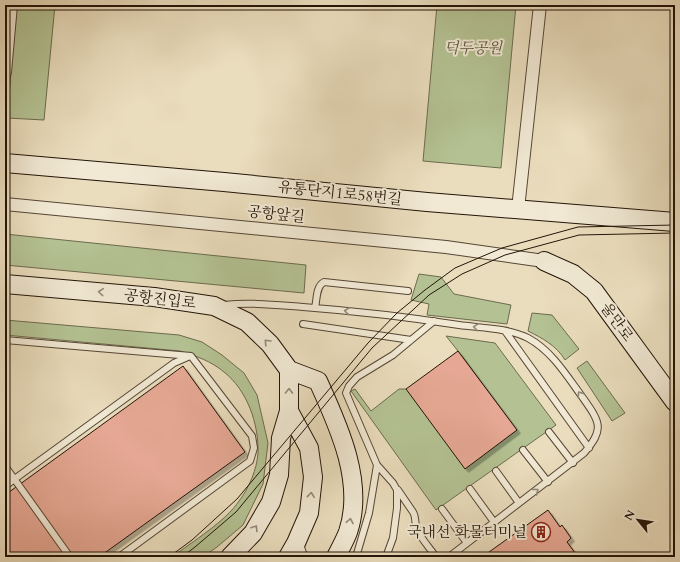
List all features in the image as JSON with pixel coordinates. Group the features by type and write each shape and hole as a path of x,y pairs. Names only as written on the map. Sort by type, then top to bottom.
{"main road":[{"name":"유통단지1로58번길","path":"5,163 224,182 427,202 675,222"},
{"name":"울만로","path":"544,261 573,274 594,291 675,402"},
{"name":"공항진입로","path":"5,284 154,297 214,306 247,322 270,344 289,370"},
{"path":"230,557 253,533 271,502 279,475 280,438 289,411 289,370 318,381 345,446 352,481 353,506 348,531 336,557"},
{"path":"288,557 298,539 309,513 313,477 309,448 289,411"}],"street":[{"path":"5,72 11,5"},
{"path":"518,209 540,5"},
{"name":"공항앞길","path":"5,204 446,247 544,261"}],"lane":[{"path":"315,308 318,289 324,282 408,291"},
{"path":"214,306 241,303 315,308 434,321 505,331 528,338 559,366 593,413 598,423 594,442 573,463 449,557"},
{"path":"434,321 393,355 357,377 349,386 346,393 377,465 393,483 413,512 418,531 436,557"},
{"path":"303,324 411,340"},
{"path":"505,331 589,448"},
{"path":"5,340 191,356 252,436 254,448 250,461 119,557"},
{"path":"5,486 174,363 191,356"},
{"path":"550,432 573,463"},
{"path":"523,450 548,482"},
{"path":"356,557 369,513 377,465"},
{"path":"5,466 70,557"},
{"path":"496,471 520,503"},
{"path":"470,489 494,522"},
{"path":"386,557 393,538 397,508 397,490"},
{"path":"442,509 467,543"},
{"path":"298,539 302,553 306,557"}],"green space":[{"path":"17,5 55,5 44,120 7,118"},
{"name":"덕두공원","path":"437,5 516,5 501,168 423,161"},
{"path":"5,234 306,265 304,293 5,265"},
{"path":"419,274 441,277 454,294 511,305 507,324 427,315 429,304 411,300"},
{"path":"532,313 552,315 579,349 565,360 553,347 528,331"},
{"path":"5,320 179,335 202,342 222,355 244,373 257,395 268,443 263,484 243,525 203,557 172,557 208,531 233,509 243,496 252,478 256,465 258,442 254,419 239,388 224,372 209,362 180,351 5,335"},
{"path":"446,336 495,343 556,425 436,510 351,391 355,389 371,411 399,389 406,389 516,430"},
{"path":"587,361 625,413 612,421 577,368"}],"building":[{"path":"458,351 517,430 465,469 406,389"},
{"path":"183,366 245,452 99,557 5,557 5,495"},
{"name":"국내선 화물터미널","path":"548,510 560,527 562,525 571,538 567,542 578,557 482,557"}],"tram line":[{"path":"169,557 192,540 237,499 368,343 397,313 455,268 502,248 578,227 675,225"},
{"path":"182,557 236,512 372,348 429,295 462,274 505,255 579,235 675,233"}],"place":[{"name":"국내선 화물터미널","path":"541,532"}]}
